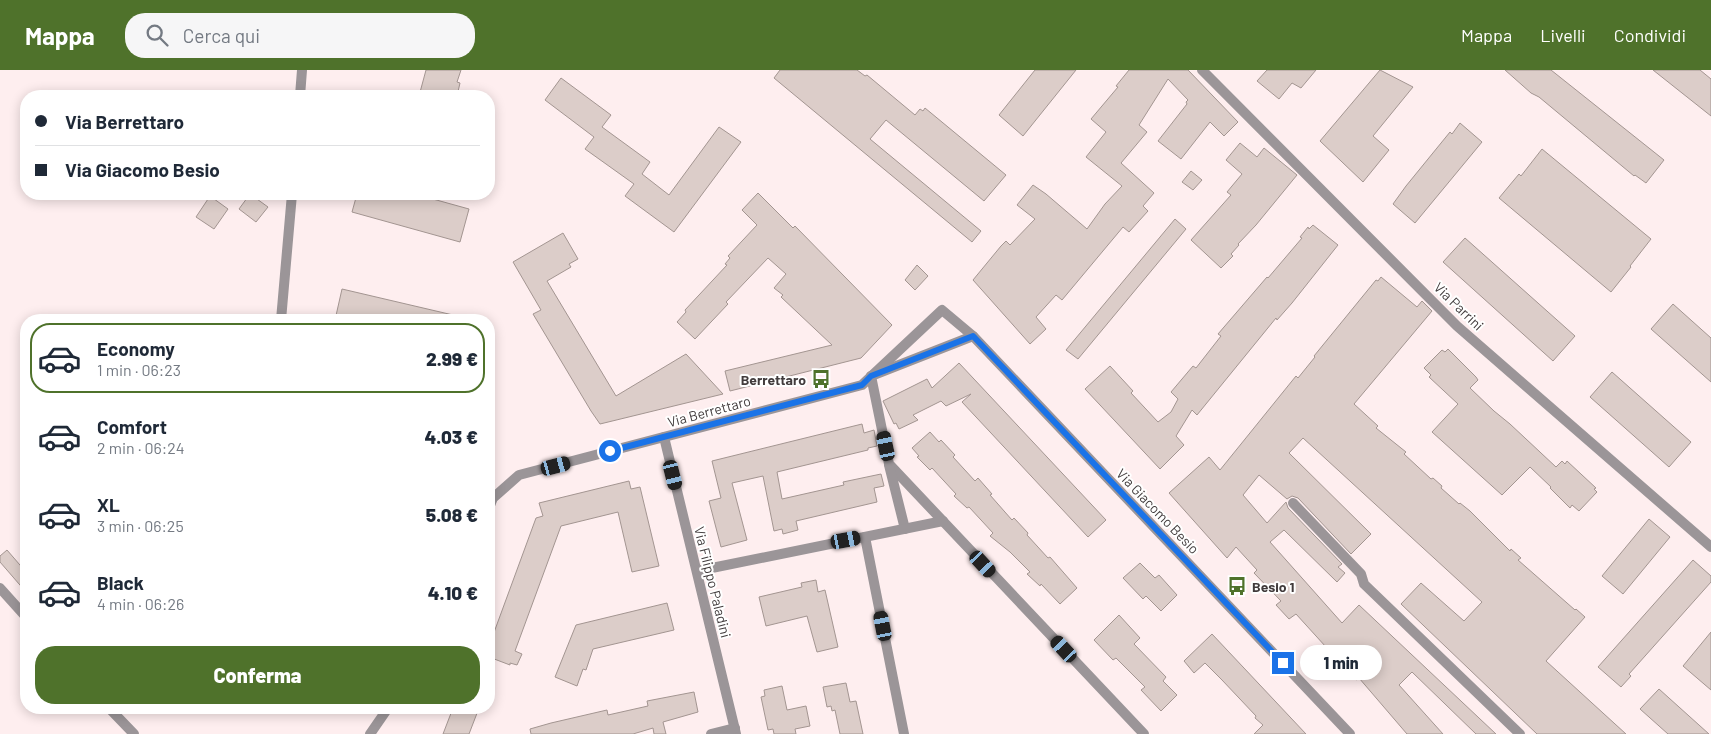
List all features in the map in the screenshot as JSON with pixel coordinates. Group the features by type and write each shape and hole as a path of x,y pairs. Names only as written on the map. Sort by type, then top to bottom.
{"street":[{"path":"300,90 302,70"},
{"name":"Via Parrini","path":"1202,70 1457,326 1711,547"},
{"path":"282,314 291,200"},
{"name":"Via Giacomo Besio","path":"942,310 973,336 1350,734"},
{"name":"Via Berrettaro","path":"495,494 519,475 862,385 942,310"},
{"path":"905,528 889,464 871,376 973,336"},
{"name":"Via Filippo Paladini","path":"664,437 735,731"},
{"path":"889,464 1144,734"},
{"path":"1293,503 1361,574 1364,584 1520,734"},
{"path":"696,571 943,521"},
{"path":"865,537 904,734"},
{"path":"0,588 20,610"},
{"path":"116,714 134,734"},
{"path":"370,734 384,714"},
{"path":"711,734 735,731"}],"building":[{"path":"426,70 461,70 457,82 460,83 458,90 421,90"},
{"path":"780,70 857,70 865,76 867,75 915,115 920,109 923,111 925,108 1006,175 984,201 886,120 870,139 981,231 972,242 774,78"},
{"path":"1035,70 1076,70 1023,136 999,115"},
{"path":"1129,70 1188,70 1238,122 1224,136 1210,122 1181,159 1158,141 1187,104 1188,100 1168,79 1139,125 1147,132 1121,163 1154,193 1143,206 1148,211 1129,232 1123,227 1062,300 1056,295 1036,317 1046,329 1030,344 973,280 1006,241 1010,245 1035,219 1017,205 1033,185 1087,229 1105,204 1122,186 1086,157 1106,132 1091,119 1118,87 1116,86"},
{"path":"1267,70 1316,70 1301,88 1292,83 1279,99 1257,81"},
{"path":"1380,70 1413,87 1373,136 1389,150 1363,182 1320,141"},
{"path":"1505,70 1551,70 1664,160 1646,183 1634,176"},
{"path":"1653,70 1700,70 1711,79 1711,116"},
{"path":"561,78 611,115 602,127 650,162 642,174 669,195 719,127 741,142 674,232 625,196 634,184 585,149 594,137 545,100"},
{"path":"1460,123 1482,142 1415,223 1393,204 1450,132 1452,134"},
{"path":"1240,143 1257,157 1264,148 1297,175 1238,244 1231,254 1233,256 1221,268 1191,240 1231,195 1227,192 1242,174 1226,160"},
{"path":"1542,149 1651,239 1611,292 1499,198 1519,174 1521,176"},
{"path":"1191,171 1202,180 1193,190 1182,182"},
{"path":"758,193 793,228 795,226 892,325 861,358 730,391 725,371 832,345 781,297 783,295 774,288 786,274 768,258 726,302 728,304 695,339 677,322 686,312 685,310 727,265 725,264 730,258 728,256 757,225 742,210"},
{"path":"207,200 216,200 228,209 214,229 196,217"},
{"path":"246,200 258,200 268,207 256,222 239,209"},
{"path":"355,200 436,200 469,209 460,242 352,212"},
{"path":"1175,219 1186,229 1078,359 1066,350"},
{"path":"1313,225 1338,245 1292,303 1277,320 1276,318 1197,415 1192,410 1176,436 1184,445 1160,469 1085,389 1110,366 1133,391 1131,393 1158,422 1171,412 1178,399 1171,392 1193,366 1196,368 1221,336 1218,334 1302,238 1300,237 1308,227 1309,229"},
{"path":"563,233 578,259 569,264 571,267 547,281 616,396 686,354 723,394 600,424 533,314 541,310 513,262"},
{"path":"1465,238 1575,336 1553,361 1443,262"},
{"path":"917,265 928,276 915,290 905,280"},
{"path":"1381,277 1417,307 1422,301 1432,311 1354,404 1378,426 1376,428 1406,452 1404,454 1431,479 1433,478 1442,486 1441,488 1470,511 1510,551 1511,549 1521,558 1518,560 1585,617 1546,661 1626,734 1537,734 1401,604 1421,583 1464,621 1482,602 1303,438 1289,453 1371,534 1351,554 1298,498 1292,496 1287,499 1259,475 1243,495 1267,523 1286,502 1288,508 1342,564 1338,567 1345,573 1337,582 1284,530 1270,542 1342,623 1359,605 1496,734 1476,734 1412,672 1399,685 1443,734 1407,734 1359,678 1356,680 1296,614 1289,619 1276,605 1281,601 1254,573 1257,570 1236,547 1227,558 1169,493 1209,457 1220,470 1296,376 1298,378 1376,280 1378,281"},
{"path":"342,289 449,314 336,314"},
{"path":"1673,304 1711,338 1711,382 1651,329"},
{"path":"1448,349 1476,377 1478,380 1470,388 1494,411 1556,467 1562,461 1565,464 1567,461 1596,488 1594,489 1597,492 1579,511 1572,505 1570,508 1530,467 1502,495 1432,432 1458,404 1429,377 1431,375 1424,368 1442,350 1445,352"},
{"path":"959,363 1106,520 1088,537 962,402 971,394 946,406 941,401 913,415 918,420 899,429 896,423 894,424 883,401 927,379 932,388"},
{"path":"1612,372 1691,442 1669,467 1590,397"},
{"path":"862,424 864,433 874,430 877,446 868,448 868,450 777,472 782,499 844,485 843,482 881,474 884,486 874,488 877,502 796,521 798,530 783,534 782,529 774,531 763,476 732,483 747,540 721,547 709,501 721,498 712,461"},
{"path":"930,432 939,442 941,440 955,455 953,457 975,481 978,478 1012,520 1014,518 1028,533 1027,535 1048,558 1050,557 1077,588 1060,604 1041,584 1040,586 1027,574 1030,572 1010,552 990,536 993,533 969,507 967,508 954,496 956,494 932,468 930,470 917,457 919,456 912,448"},
{"path":"629,481 631,489 640,487 659,566 632,572 618,512 561,526 515,651 522,654 517,665 510,663 510,665 495,659 495,630 536,518 543,516 539,503"},
{"path":"1649,519 1670,537 1623,594 1602,576"},
{"path":"7,550 20,565 20,585 0,562 0,556"},
{"path":"1693,560 1711,576 1711,582 1629,674 1631,676 1621,687 1598,667"},
{"path":"1140,563 1155,578 1159,575 1177,595 1161,611 1146,596 1143,599 1123,578"},
{"path":"816,580 818,592 825,590 838,647 817,652 807,616 766,626 759,597 802,587 801,583"},
{"path":"667,603 674,630 593,649 586,670 583,669 577,686 555,677 576,625"},
{"path":"1119,615 1140,638 1134,644 1166,677 1163,681 1177,695 1161,711 1141,690 1145,687 1116,658 1113,660 1094,640"},
{"path":"1711,632 1711,690 1683,666"},
{"path":"1212,634 1306,734 1254,734 1263,725 1222,680 1205,663 1194,673 1184,661"},
{"path":"846,683 850,702 856,701 863,734 840,734 835,710 832,711 831,706 827,707 823,687"},
{"path":"782,686 787,710 806,706 810,726 795,729 796,734 774,734 773,729 768,730 761,697 765,696 764,690"},
{"path":"1659,689 1709,734 1668,734 1640,709"},
{"path":"694,692 698,712 663,722 666,734 654,734 653,728 633,734 531,734 530,729 551,723 607,710 608,715 648,706 647,701"},
{"path":"451,714 477,714 469,734 443,734"}],"place":[{"name":"Berrettaro","path":"821,379"},
{"name":"Besio 1","path":"1237,586"}],"route":[{"path":"610,451 862,385 871,376 973,336 1283,663"}]}
